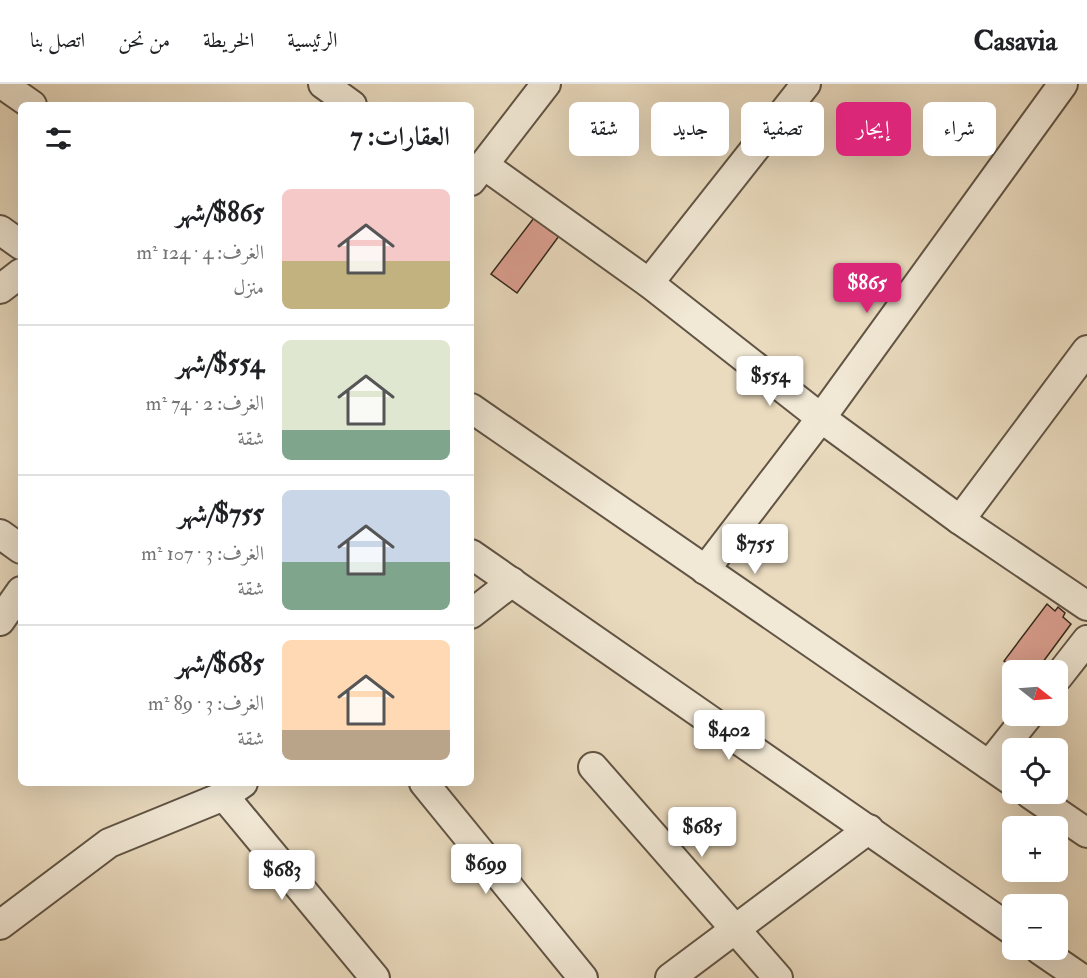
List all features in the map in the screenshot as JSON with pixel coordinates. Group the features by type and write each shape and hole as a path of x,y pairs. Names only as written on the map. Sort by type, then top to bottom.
{"street":[{"path":"2,84 31,96"},
{"path":"322,84 348,102"},
{"path":"546,84 477,173 649,283 821,418 960,520 1087,606"},
{"path":"649,283 806,84"},
{"path":"705,570 821,418 1063,84"},
{"path":"0,230 18,243"},
{"path":"0,289 18,275"},
{"path":"960,520 1087,350"},
{"path":"474,410 1002,774"},
{"path":"0,534 18,547"},
{"path":"474,556 1002,923"},
{"path":"474,612 512,582"},
{"path":"0,621 18,595"},
{"path":"1068,664 1087,640"},
{"path":"989,765 1020,726"},
{"path":"593,767 778,978"},
{"path":"426,786 583,978"},
{"path":"0,925 109,843 233,790 375,978"},
{"path":"1045,804 1087,833"},
{"path":"670,978 869,829"},
{"path":"1055,960 1081,978"}],"building":[{"path":"534,218 552,226 549,230 559,236 517,293 491,274"},
{"path":"1047,604 1055,611 1058,607 1065,613 1063,617 1071,624 1044,660 1005,660"}]}
